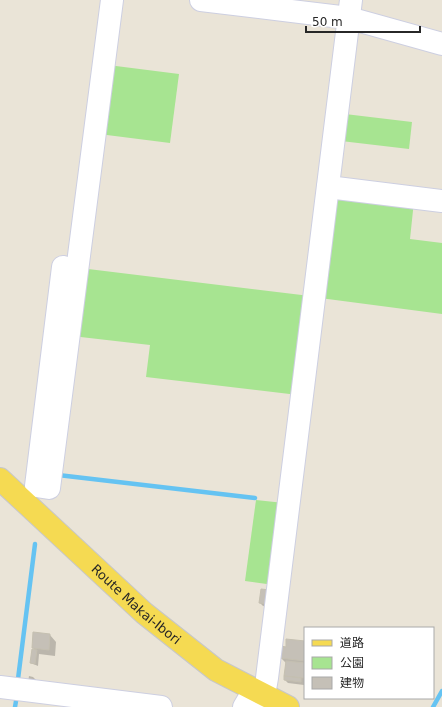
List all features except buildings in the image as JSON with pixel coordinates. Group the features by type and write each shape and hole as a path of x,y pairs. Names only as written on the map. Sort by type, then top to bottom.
{"main road":[{"name":"Route Makai-Ibori","path":"0,479 144,613 216,670 256,700 288,707"}],"street":[{"path":"63,267 36,486 48,488 112,0"},
{"path":"201,0 350,9 442,44"},
{"path":"256,700 268,678 350,9"},
{"path":"328,187 442,201"},
{"path":"30,508 41,496 42,487"},
{"path":"0,687 161,707"}],"green space":[{"path":"108,65 179,74 170,143 99,134"},
{"path":"345,114 412,122 409,149 341,141"},
{"path":"333,191 414,201 410,239 442,243 442,314 320,298"},
{"path":"80,268 310,296 298,395 146,377 150,345 72,336"},
{"path":"256,500 284,503 274,585 245,581"}],"waterway":[{"path":"58,475 255,498"},
{"path":"18,679 35,544"},
{"path":"433,707 442,691"},
{"path":"15,707 16,701"}]}
